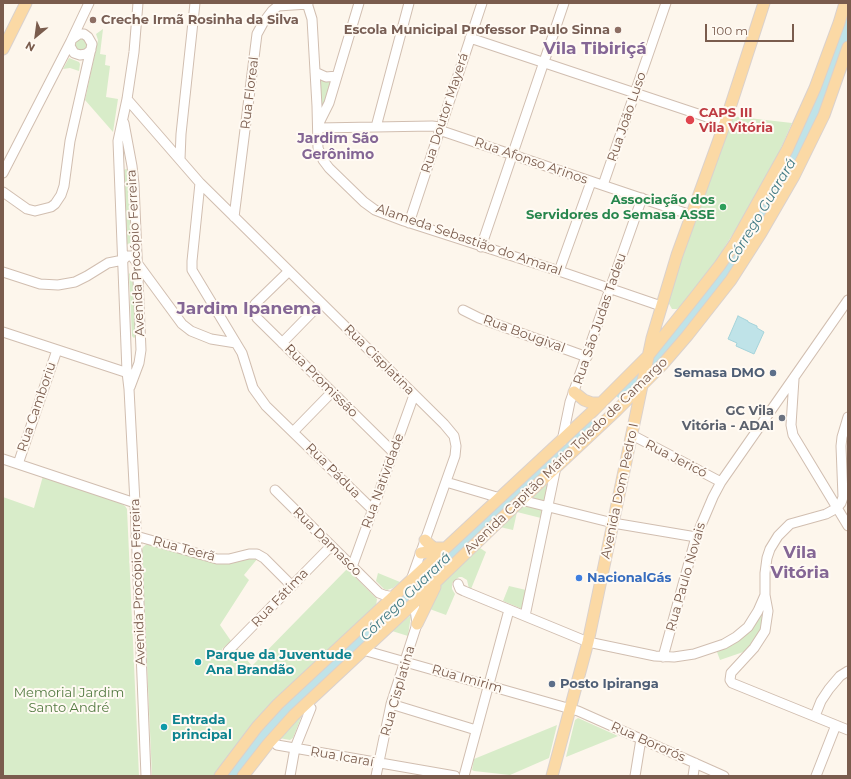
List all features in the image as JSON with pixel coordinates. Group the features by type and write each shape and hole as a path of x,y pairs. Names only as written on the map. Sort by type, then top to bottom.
{"main road":[{"path":"3,33 18,3"},
{"path":"3,49 26,3"},
{"name":"Avenida Dom Pedro I","path":"552,776 588,642 632,436 646,360 655,327 691,215 725,123 764,3"},
{"name":"Avenida Capitão Mário Toledo de Camargo","path":"243,776 268,744 294,715 364,650 413,591 444,549 562,441 646,360 679,318 724,260 778,169 815,88 839,24 845,3"},
{"name":"Avenida Capitão Mário Toledo de Camargo","path":"220,776 257,727 278,704 393,597 413,591 440,577 617,410 642,381 667,359 731,280 761,233 816,134 828,107 848,47"},
{"path":"661,306 668,315 679,318"},
{"path":"655,327 679,318"},
{"path":"574,392 584,400 592,403 601,403"},
{"path":"617,410 635,419"},
{"path":"426,540 434,548 444,549"},
{"path":"421,553 444,549"},
{"path":"416,624 440,577"}],"street":[{"path":"86,65 72,53 70,46 71,40 89,3"},
{"path":"127,99 138,3"},
{"path":"180,159 181,134 195,3"},
{"path":"318,127 329,103 359,3"},
{"path":"376,127 410,3"},
{"name":"Rua Doutor Mayerá","path":"409,223 439,128 482,3"},
{"path":"482,247 564,3"},
{"name":"Rua João Luso","path":"603,185 666,3"},
{"name":"Alameda Sebastião do Amaral","path":"307,4 312,19 318,148 323,160 329,168 369,206 381,213 409,223 661,306"},
{"name":"Rua Floreal","path":"234,217 258,34 263,23 278,6 307,4"},
{"path":"3,192 27,209 35,211 51,207 58,200 64,186 70,141 91,42 80,30 79,24"},
{"path":"71,40 78,34 84,34"},
{"path":"470,38 725,123"},
{"path":"72,53 86,54 90,50"},
{"path":"3,173 72,53"},
{"path":"315,72 326,77 337,76"},
{"name":"Avenida Procópio Ferreira","path":"127,99 118,141 131,374 129,389 146,776"},
{"name":"Rua Cisplatina","path":"127,99 200,183 444,424 454,436 456,442 456,452 421,553 413,591 416,624 391,704 376,776"},
{"name":"Avenida Procópio Ferreira","path":"123,116 134,184 136,262 141,350 139,363 131,374"},
{"name":"Rua Afonso Arinos","path":"318,127 439,128 591,182 691,215"},
{"path":"168,146 181,134"},
{"path":"558,271 591,182"},
{"name":"Rua Pádua","path":"200,183 192,270 242,353 250,379 256,392 266,406 373,510"},
{"name":"Rua São Judas Tadeu","path":"562,441 570,402 642,198"},
{"path":"3,272 40,284 58,285 81,279 112,261 124,260 125,265 129,267 134,266 136,262 179,321 186,328 217,341 236,343"},
{"name":"Rua Promissão","path":"289,271 254,306 254,311 257,318 393,452"},
{"name":"Rua Paulo Novais","path":"663,657 696,537 706,511 721,482 848,300"},
{"path":"282,343 321,303"},
{"name":"Rua Bougival","path":"463,310 479,318 586,357"},
{"path":"3,332 131,374"},
{"name":"Rua Camboriu","path":"18,464 57,350"},
{"path":"794,377 791,425 793,435 848,526"},
{"path":"293,432 332,392"},
{"name":"Rua Natividade","path":"352,567 414,396"},
{"path":"848,417 842,437 843,497 841,503 837,508 826,514 790,524 783,530 774,542 767,558 765,573 765,595 768,611 765,631 754,648 733,670 730,680 737,686 848,730"},
{"name":"Rua Jericó","path":"632,436 721,482"},
{"path":"3,459 135,503"},
{"path":"525,616 556,467"},
{"path":"446,482 500,498"},
{"name":"Rua Damasco","path":"275,490 379,593 393,597"},
{"path":"521,500 613,523 696,537"},
{"name":"Rua Teerã","path":"136,536 218,559 229,559 257,554 264,558 292,586"},
{"name":"Rua Fátima","path":"228,651 331,546"},
{"path":"458,584 460,589 464,591 588,642 663,657 684,656 731,641 754,619 765,595"},
{"path":"379,593 382,608"},
{"path":"464,776 509,610"},
{"name":"Rua Imirim","path":"364,650 571,709"},
{"path":"815,716 821,701 829,689 840,676 848,670"},
{"path":"391,704 476,730"},
{"path":"290,776 295,748 311,708"},
{"name":"Rua Bororós","path":"571,709 724,776"},
{"path":"816,776 836,725"},
{"path":"635,776 642,739"},
{"name":"Rua Icaraí","path":"277,745 455,776"},
{"path":"693,776 695,763"}],"green space":[{"path":"103,29 100,54 106,55 105,65 110,66 106,97 118,99 113,132 85,100 98,40 96,34"},
{"path":"78,37 87,39 88,49 78,53 73,43"},
{"path":"69,58 79,62 79,71 70,68 63,69"},
{"path":"318,79 332,82 325,106 322,107"},
{"name":"Associação dos Servidores do Semasa ASSE","path":"731,116 792,123 778,155 736,229 712,267 681,306 677,309 672,309 668,302 678,268"},
{"path":"124,170 128,170 130,184 132,243 130,246 127,244"},
{"path":"130,273 133,275 136,336 134,338 132,336"},
{"name":"Memorial Jardim Santo André","path":"43,476 120,503 127,509 139,776 3,776 3,497 34,508"},
{"path":"549,480 541,518 517,512 513,530 500,527"},
{"name":"Parque da Juventude Ana Brandão","path":"148,543 216,562 253,557 258,558 244,575 249,580 220,625 231,641 222,649 224,656 227,658 233,657 236,654 237,648 252,666 347,569 377,599 376,606 216,776 152,776 142,551 143,547"},
{"path":"480,548 486,552 471,589 469,589 467,580 459,577 452,583 452,589 455,594 446,615 427,608 441,584"},
{"path":"378,573 400,582 393,588 387,590 384,589 376,581"},
{"path":"509,586 526,590 522,609 503,601"},
{"path":"762,611 764,611 762,630 749,650 720,660 717,652 730,646 745,635"},
{"path":"411,615 408,636 392,631"},
{"path":"304,710 293,738 290,740 279,738"},
{"path":"578,718 618,736 566,757 575,720"},
{"path":"557,725 549,758 510,775 472,770 474,759"}],"water":[{"path":"738,316 757,326 757,328 764,332 754,354 736,346 737,343 728,339"}],"waterway":[{"name":"Córrego Guarará","path":"621,393 665,348 708,295 747,240 798,150 818,106 840,48 848,22"},
{"name":"Córrego Guarará","path":"231,776 252,749 287,711 421,585 588,424"}],"place":[{"name":"Creche Irmã Rosinha da Silva","path":"93,20"},
{"name":"Escola Municipal Professor Paulo Sinna","path":"618,30"},
{"name":"CAPS III Vila Vitória","path":"690,120"},
{"name":"Associação dos Servidores do Semasa ASSE","path":"723,207"},
{"name":"Semasa DMO","path":"773,373"},
{"name":"GC Vila Vitória - ADAI","path":"782,418"},
{"name":"NacionalGás","path":"579,578"},
{"name":"Parque da Juventude Ana Brandão","path":"198,662"},
{"name":"Posto Ipiranga","path":"552,684"},
{"name":"Entrada principal","path":"164,727"}],"district":[{"name":"Vila Tibiriçá","path":"595,49"},
{"name":"Jardim São Gerônimo","path":"338,148"},
{"name":"Jardim Ipanema","path":"249,309"},
{"name":"Vila Vitória","path":"800,563"}]}
